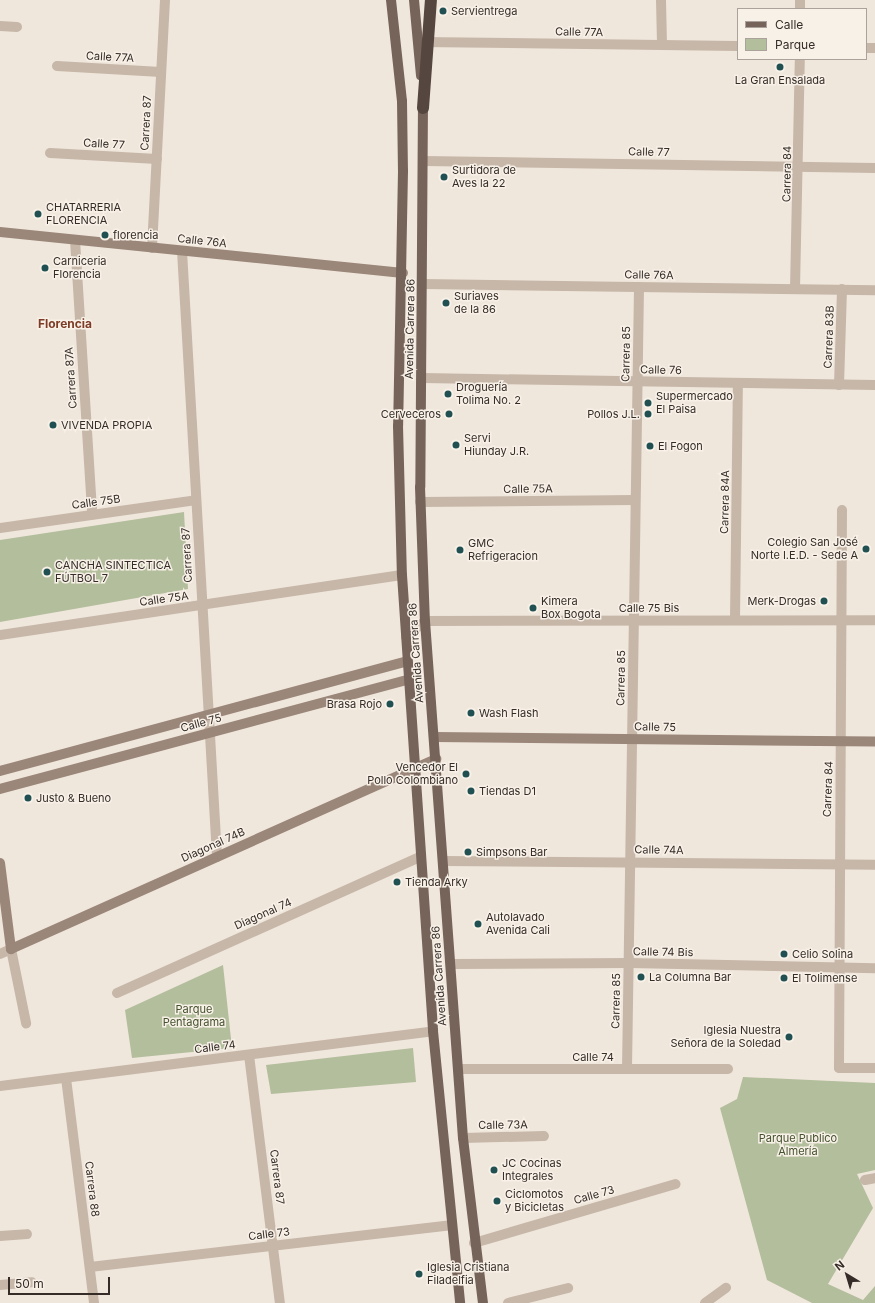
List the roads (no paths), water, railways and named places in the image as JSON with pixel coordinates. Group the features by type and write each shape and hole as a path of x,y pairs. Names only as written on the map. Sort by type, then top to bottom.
{"highway":[{"path":"423,108 424,42 431,0"}],"main road":[{"name":"Avenida Carrera 86","path":"391,0 402,101 403,272 398,426 402,575 433,1031 451,1225 460,1303"},
{"path":"414,0 424,42"},
{"name":"Avenida Carrera 86","path":"423,108 423,284 420,502 426,621 463,1138 474,1242 483,1303"}],"street":[{"name":"Carrera 87","path":"152,248 165,0"},
{"path":"661,0 662,45"},
{"path":"0,26 17,27"},
{"name":"Calle 77A","path":"424,42 737,46"},
{"name":"Carrera 84","path":"796,289 800,167 800,60"},
{"name":"Calle 77A","path":"57,66 161,72"},
{"name":"Calle 77","path":"50,154 157,159"},
{"name":"Calle 77","path":"423,161 875,168"},
{"name":"Calle 76A","path":"0,232 403,272"},
{"name":"Carrera 87A","path":"74,240 92,514"},
{"name":"Carrera 87","path":"182,251 217,857"},
{"name":"Calle 76A","path":"423,284 875,290"},
{"name":"Carrera 85","path":"627,1069 638,287"},
{"name":"Carrera 83B","path":"839,385 842,290"},
{"name":"Calle 76","path":"422,378 875,385"},
{"name":"Carrera 84A","path":"735,620 738,384"},
{"name":"Calle 75B","path":"0,528 196,500"},
{"name":"Calle 75A","path":"420,502 635,500"},
{"name":"Carrera 84","path":"842,510 841,741 838,865 838,1068 875,1068"},
{"name":"Calle 75A","path":"0,635 402,575"},
{"name":"Calle 75 Bis","path":"426,621 875,620"},
{"path":"406,637 426,621"},
{"name":"Calle 75","path":"0,771 407,661"},
{"name":"Calle 75","path":"0,789 408,680"},
{"name":"Calle 75","path":"434,737 875,742"},
{"name":"Diagonal 74B","path":"0,954 436,759"},
{"name":"Diagonal 74","path":"117,993 420,857"},
{"name":"Calle 74A","path":"443,861 630,861 875,865"},
{"path":"0,863 11,949 26,1023"},
{"name":"Calle 74 Bis","path":"450,964 629,963 875,968"},
{"name":"Calle 74","path":"0,1086 433,1031"},
{"name":"Carrera 87","path":"249,1055 280,1303"},
{"name":"Calle 74","path":"458,1069 728,1069"},
{"name":"Carrera 88","path":"66,1078 94,1303"},
{"name":"Calle 73A","path":"463,1138 544,1136"},
{"path":"865,1180 875,1178"},
{"name":"Calle 73","path":"474,1242 676,1184"},
{"name":"Calle 73","path":"90,1267 451,1225"},
{"path":"0,1236 27,1234"},
{"path":"0,1285 32,1282"},
{"path":"508,1303 568,1288"},
{"path":"705,1303 726,1288"}],"place":[{"name":"Servientrega","path":"443,11"},
{"name":"La Gran Ensalada","path":"780,67"},
{"name":"Surtidora de Aves la 22","path":"444,177"},
{"name":"CHATARRERIA FLORENCIA","path":"38,214"},
{"name":"florencia","path":"105,235"},
{"name":"Carniceria Florencia","path":"45,268"},
{"name":"Suriaves de la 86","path":"446,303"},
{"name":"Droguería Tolima No. 2","path":"448,394"},
{"name":"Supermercado El Paisa","path":"648,403"},
{"name":"Cerveceros","path":"449,414"},
{"name":"Pollos J.L.","path":"648,414"},
{"name":"VIVENDA PROPIA","path":"53,425"},
{"name":"Servi Hiunday J.R.","path":"456,445"},
{"name":"El Fogon","path":"650,446"},
{"name":"Colegio San José Norte I.E.D. - Sede A","path":"866,549"},
{"name":"GMC Refrigeracion","path":"460,550"},
{"name":"CANCHA SINTECTICA FÚTBOL 7","path":"47,572"},
{"name":"Merk-Drogas","path":"824,601"},
{"name":"Kimera Box Bogota","path":"533,608"},
{"name":"Brasa Rojo","path":"390,704"},
{"name":"Wash Flash","path":"471,713"},
{"name":"Vencedor El Pollo Colombiano","path":"466,774"},
{"name":"Tiendas D1","path":"471,791"},
{"name":"Justo & Bueno","path":"28,798"},
{"name":"Simpsons Bar","path":"468,852"},
{"name":"Tienda Arky","path":"397,882"},
{"name":"Autolavado Avenida Cali","path":"478,924"},
{"name":"Celio Solina","path":"784,954"},
{"name":"La Columna Bar","path":"641,977"},
{"name":"El Tolimense","path":"784,978"},
{"name":"Iglesia Nuestra Señora de la Soledad","path":"789,1037"},
{"name":"JC Cocinas Integrales","path":"494,1170"},
{"name":"Ciclomotos y Bicicletas","path":"497,1201"},
{"name":"Iglesia Cristiana Filadelfia","path":"419,1274"}],"district":[{"name":"Florencia","path":"65,324"}],"park label":[{"name":"Parque Pentagrama","path":"194,1016"},
{"name":"Parque Publico Almería","path":"798,1145"}]}
